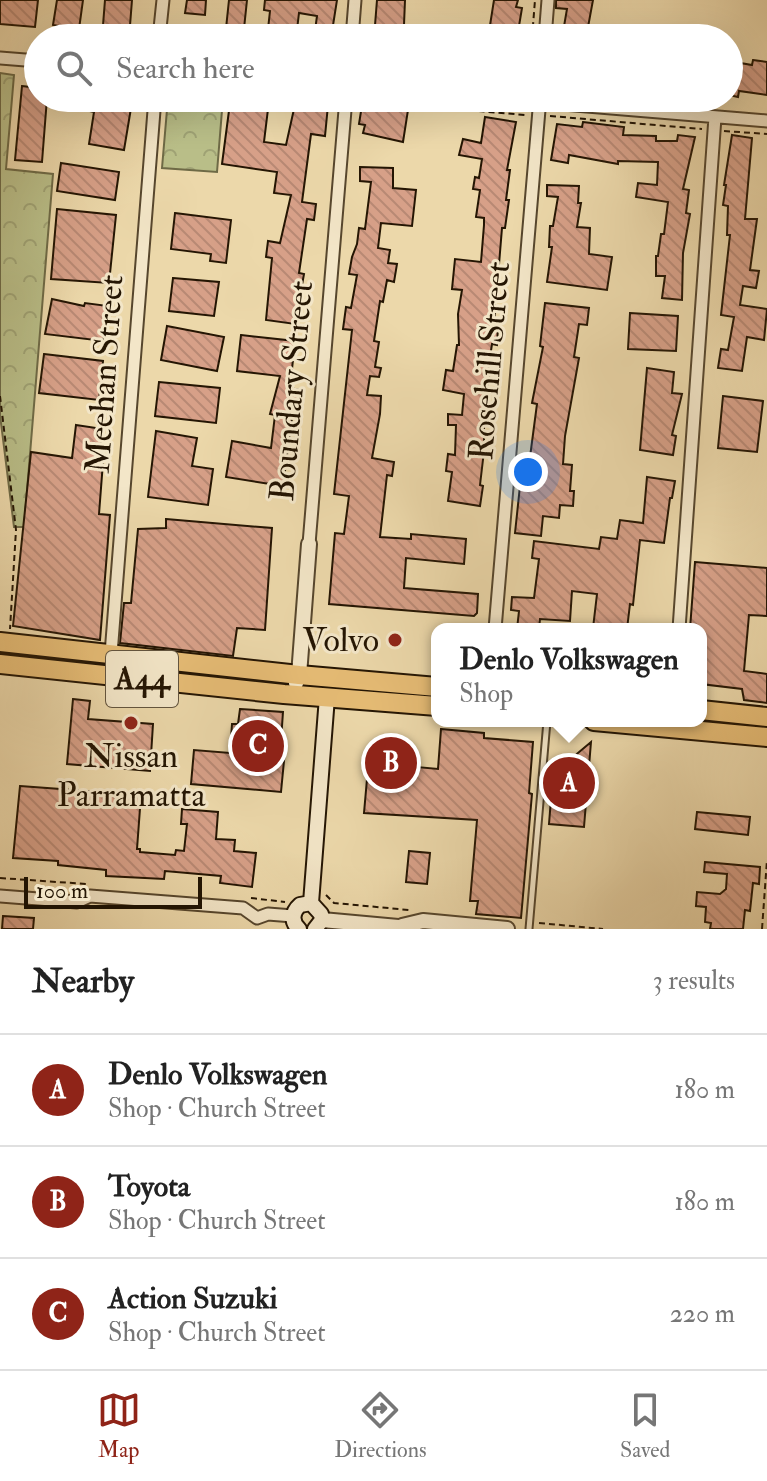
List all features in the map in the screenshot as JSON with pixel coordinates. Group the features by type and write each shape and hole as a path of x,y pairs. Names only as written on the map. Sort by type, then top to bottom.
{"highway":[{"name":"A44","path":"5,635 111,654 299,668 323,678 431,687"},
{"name":"A44","path":"0,664 284,694 431,706"},
{"path":"707,711 767,717"},
{"path":"659,727 767,737"}],"street":[{"path":"160,24 163,0"},
{"path":"353,24 355,0"},
{"path":"546,24 548,0"},
{"path":"0,58 24,60"},
{"name":"Meehan Street","path":"111,654 154,112"},
{"name":"Boundary Street","path":"299,668 352,112"},
{"name":"Rosehill Street","path":"495,623 538,112"},
{"path":"627,112 715,124 767,121"},
{"path":"679,623 715,124"},
{"path":"284,694 293,686 299,668"},
{"path":"311,903 327,697 323,678"},
{"path":"0,896 77,902 90,896 243,908 257,918 268,914 296,923 300,905 311,903 319,909 318,925 408,927 423,921 507,929"}],"lane":[{"path":"529,929 546,727"}],"path":[{"path":"533,24 535,0"},
{"path":"494,112 526,115"},
{"path":"550,116 715,124 767,134"},
{"path":"0,396 16,530 5,635"},
{"path":"762,929 767,860"},
{"path":"326,895 334,903"}],"green space":[{"path":"0,73 14,75 6,169 53,174 24,527 14,527 0,415"},
{"path":"167,112 222,112 217,172 162,168"}],"building":[{"path":"0,0 38,0 35,24 0,24"},
{"path":"57,0 83,0 80,24 53,24"},
{"path":"105,0 132,0 130,24 103,24"},
{"path":"187,0 206,0 205,15 185,13"},
{"path":"229,0 247,0 244,24 226,24"},
{"path":"265,0 337,0 333,24 316,24 317,16 299,13 298,24 269,24 270,11 264,10"},
{"path":"377,0 405,0 404,24 375,24"},
{"path":"494,0 518,0 516,7 522,8 519,24 490,24"},
{"path":"556,0 593,0 589,24 564,24 567,9 556,8"},
{"path":"753,60 767,62 767,95 743,92 743,63 752,65"},
{"path":"22,86 24,112 46,112 42,162 15,160"},
{"path":"94,112 130,112 124,150 89,144"},
{"path":"229,112 268,112 264,142 286,145 293,112 327,112 325,136 311,134 302,202 316,204 314,220 307,219 299,273 304,274 295,324 266,320 272,258 266,257 268,241 280,243 291,195 274,193 277,172 222,164"},
{"path":"361,112 408,112 403,142 363,133 365,125 359,124"},
{"path":"485,117 516,122 507,170 510,170 506,200 509,200 505,228 502,228 494,325 498,325 497,345 492,344 484,408 480,506 448,501 452,472 446,471 448,454 455,455 456,425 448,425 448,414 462,415 464,394 443,390 446,370 453,371 459,345 458,314 462,290 452,289 455,259 481,262 484,225 484,218 476,217 480,190 473,189 475,177 479,178 482,159 459,155 463,139 481,143"},
{"path":"583,122 624,127 623,135 656,136 656,141 677,141 678,135 695,137 683,189 689,190 686,213 690,214 683,253 682,300 662,298 665,276 656,276 656,256 661,234 664,234 668,202 636,197 638,183 657,185 658,162 618,161 618,164 569,155 568,163 551,160 557,124 582,127"},
{"path":"732,135 752,138 745,219 757,219 750,270 759,271 756,288 743,286 740,305 767,309 764,340 747,337 742,371 718,368 721,349 728,350 734,317 721,315 730,235 727,235 728,206 723,205 724,185"},
{"path":"61,163 119,172 115,200 57,191"},
{"path":"360,167 393,168 393,188 416,190 412,226 381,223 378,248 390,250 388,263 397,264 394,282 387,280 383,302 380,301 374,341 379,342 375,367 381,368 379,377 370,376 367,395 381,396 372,458 394,462 392,476 387,475 380,537 411,539 411,534 466,539 464,564 406,558 404,588 478,594 477,613 474,616 329,604 335,533 344,534 349,496 334,494 352,330 343,329 346,307 351,308 357,275 349,274 359,228 365,229 371,182 360,181"},
{"path":"547,185 579,186 578,203 581,203 577,227 590,228 589,254 612,257 607,290 547,282 552,247 549,247 550,226 553,226 558,197 547,196"},
{"path":"57,209 116,215 109,283 51,279"},
{"path":"175,213 231,220 226,263 210,261 211,254 171,249"},
{"path":"173,278 219,282 214,316 169,311"},
{"path":"52,299 84,306 85,303 108,306 103,341 45,334"},
{"path":"545,303 589,308 587,325 579,324 574,357 579,358 565,436 563,464 572,465 570,491 574,491 573,506 560,505 559,518 543,516 541,536 515,533 520,486 534,488 537,457 530,457 537,404 532,403 543,347 540,346"},
{"path":"630,313 678,316 676,351 628,349"},
{"path":"167,326 224,337 217,371 161,360"},
{"path":"241,335 295,341 290,388 300,390 296,418 292,418 283,486 226,477 232,441 271,448 275,415 270,414 280,376 237,371"},
{"path":"44,354 103,361 99,400 39,393"},
{"path":"647,368 674,372 672,393 682,394 672,435 676,436 673,455 640,450"},
{"path":"159,382 220,388 216,423 155,416"},
{"path":"723,396 763,401 757,452 718,448"},
{"path":"76,425 103,429 99,461 103,462 99,514 110,515 100,640 13,626 31,452 72,458"},
{"path":"156,431 197,438 192,466 213,469 208,505 148,497"},
{"path":"647,477 675,481 664,543 640,540 633,605 630,604 628,623 594,623 597,594 572,591 570,621 540,619 540,623 518,623 519,611 511,610 512,597 534,598 539,559 532,558 534,541 599,549 601,537 617,539 620,520 643,523"},
{"path":"166,519 272,528 265,630 237,628 233,656 120,643 124,603 131,603 138,529 166,528"},
{"path":"695,562 767,568 767,616 749,615 744,671 767,674 767,703 744,700 742,689 707,685 707,623 690,623"},
{"path":"73,699 90,701 88,719 153,724 150,771 67,764"},
{"path":"240,709 283,712 281,740 286,740 281,792 191,784 194,750 230,753 232,724 238,724"},
{"path":"441,729 484,733 484,738 533,742 529,793 532,794 521,918 476,914 478,901 470,901 477,820 364,813 367,779 405,782 406,766 438,769"},
{"path":"591,742 584,827 549,824 553,774"},
{"path":"20,786 141,795 137,849 140,852 175,855 176,850 184,851 187,824 181,824 182,809 218,812 216,839 235,840 234,851 256,853 252,887 220,883 221,876 165,871 164,879 106,876 106,870 58,865 58,861 13,858"},
{"path":"697,812 750,817 748,835 695,829"},
{"path":"409,851 430,853 427,884 406,882"},
{"path":"705,862 760,867 759,884 753,883 750,911 745,910 743,929 710,929 711,923 705,922 706,907 696,906 697,892 720,894 726,889 727,874 704,872"},
{"path":"3,916 34,918 33,929 2,929"}],"place":[{"name":"Volvo","path":"395,640"},
{"name":"Nissan Parramatta","path":"131,723"},
{"name":"Action Suzuki","path":"258,746"},
{"name":"Toyota","path":"391,763"},
{"name":"Denlo Volkswagen","path":"569,783"}]}
